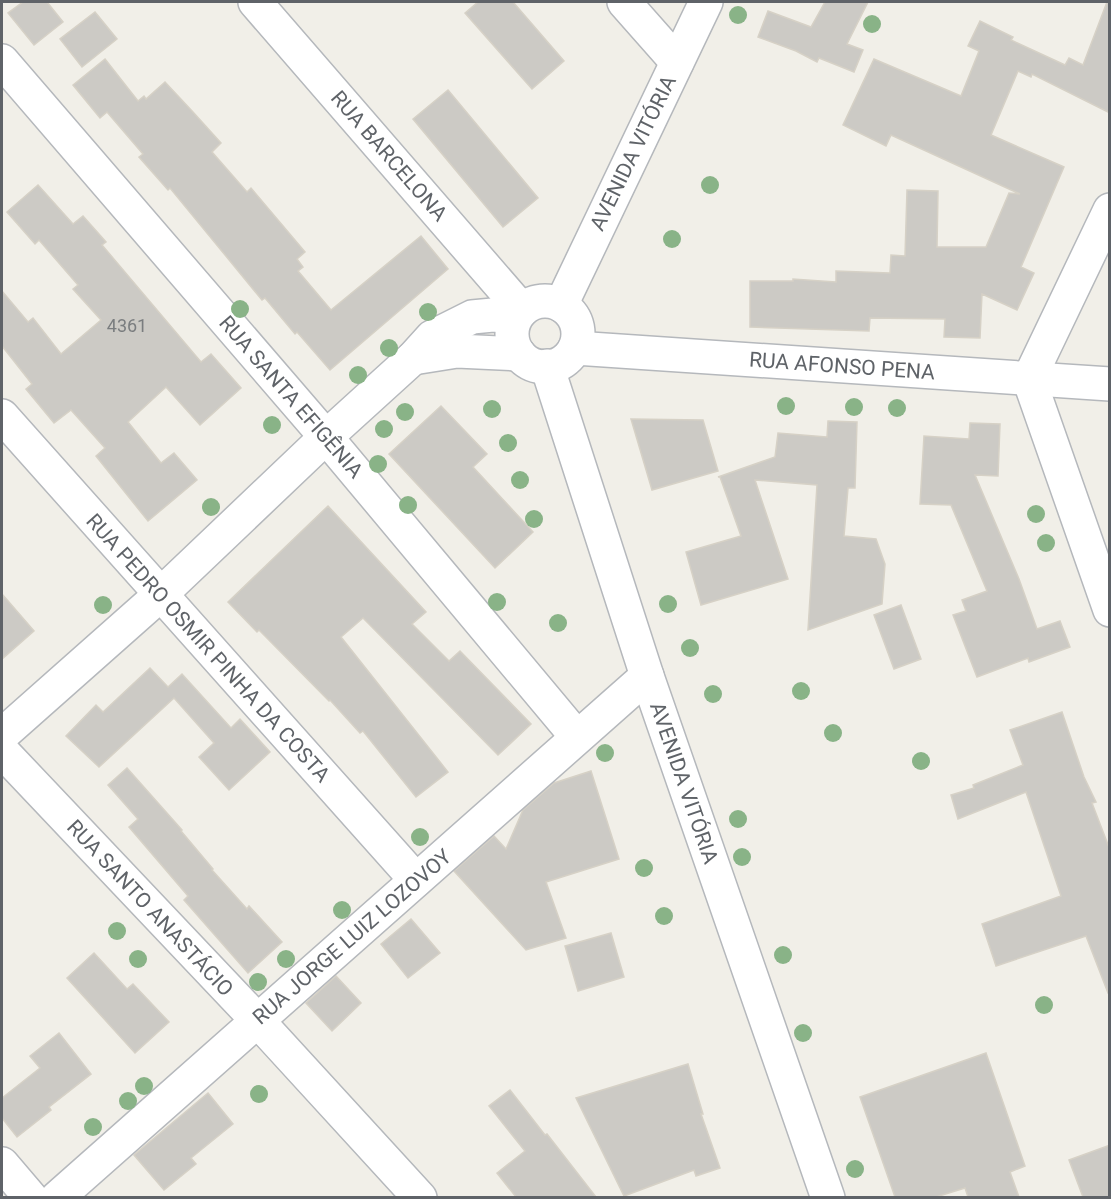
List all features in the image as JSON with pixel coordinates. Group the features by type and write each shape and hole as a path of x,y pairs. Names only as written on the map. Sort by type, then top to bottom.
{"street":[{"name":"RUA BARCELONA","path":"255,2 519,314"},
{"path":"624,2 677,62"},
{"name":"AVENIDA VITÓRIA","path":"561,304 706,2"},
{"name":"RUA SANTA EFIGÊNIA","path":"2,61 326,437 577,737"},
{"path":"1110,210 1029,379 1110,610"},
{"path":"2,735 160,595 326,437 413,358 432,337 472,316 519,314 537,302 561,304 569,311 578,328 575,348 564,361 533,360 457,351 413,358"},
{"path":"519,314 512,336 514,345 533,360"},
{"name":"RUA AFONSO PENA","path":"575,348 1110,384"},
{"name":"AVENIDA VITÓRIA","path":"533,360 647,676 828,1197"},
{"name":"RUA PEDRO OSMIR PINHA DA COSTA","path":"2,416 416,880"},
{"name":"RUA JORGE LUIZ LOZOVOY","path":"57,1197 647,676"},
{"name":"RUA SANTO ANASTÁCIO","path":"2,751 257,1020 420,1197"},
{"path":"2,1164 31,1197"}],"building":[{"path":"23,2 47,2 63,22 34,45 8,13"},
{"path":"478,2 513,2 564,61 532,89 465,13"},
{"path":"825,2 868,2 847,44 863,50 854,72 819,58 817,62 796,51 758,37 768,11 811,27"},
{"path":"1107,2 1110,2 1110,113 1032,74 1031,77 1018,71 991,135 1064,167 1021,267 1034,273 1017,310 982,294 980,338 944,337 945,319 870,318 869,331 750,327 750,281 793,281 793,279 836,282 836,271 890,273 891,255 905,256 907,190 938,191 937,247 986,247 1009,193 1020,194 891,135 886,146 843,125 874,59 961,96 979,51 968,46 980,21 1013,37 1011,40 1065,65 1069,58 1083,65"},
{"path":"95,12 117,39 82,67 60,39"},
{"path":"105,59 138,101 144,96 146,99 165,82 221,143 212,152 247,192 251,188 305,252 297,259 303,267 298,271 331,310 421,236 448,269 330,370 297,332 295,334 265,298 262,300 170,188 168,190 139,157 143,154 107,112 100,118 73,85"},
{"path":"448,90 538,198 503,227 413,119"},
{"path":"38,185 73,224 83,216 106,242 102,245 201,362 211,354 241,388 200,425 166,387 128,422 161,463 174,453 197,480 148,521 96,456 105,448 71,410 54,423 26,389 32,384 2,346 2,291 28,322 33,318 61,354 101,320 73,289 78,285 39,240 35,244 7,212"},
{"path":"441,406 487,454 473,467 533,532 495,568 389,454"},
{"path":"631,419 703,420 718,471 652,490"},
{"path":"828,421 857,422 855,488 848,488 844,536 876,539 885,564 882,604 808,630 817,485 755,480 788,579 701,605 686,552 741,536 720,477 718,477 775,457 778,433 827,437"},
{"path":"970,423 1000,424 998,476 975,475 1019,579 1037,629 1060,621 1070,647 1029,662 1028,658 977,677 953,615 966,611 962,600 987,591 951,505 920,504 924,436 969,439"},
{"path":"328,506 426,612 412,624 449,661 460,651 531,724 498,755 363,618 341,637 448,772 416,797 363,731 360,733 330,700 228,602"},
{"path":"2,594 34,631 2,659"},
{"path":"901,605 921,659 894,669 874,615"},
{"path":"150,668 168,687 182,674 231,728 240,719 270,752 229,790 199,757 214,743 174,698 99,767 66,736 96,705 103,712"},
{"path":"1062,712 1084,777 1096,802 1092,803 1110,850 1110,992 1108,993 1086,936 996,966 982,924 1061,896 1026,792 958,819 951,795 974,788 973,785 1023,765 1010,730"},
{"path":"127,768 182,830 212,870 247,909 249,906 282,942 248,973 184,900 188,896 129,827 138,819 108,785"},
{"path":"591,771 619,859 546,882 566,938 526,950 454,871 494,836 506,849 523,810 554,783"},
{"path":"411,919 440,953 408,978 381,944"},
{"path":"611,933 624,977 578,991 565,946"},
{"path":"94,953 127,989 133,984 169,1022 135,1053 67,978"},
{"path":"336,976 361,1003 332,1031 306,1003"},
{"path":"59,1033 91,1074 49,1107 51,1110 17,1137 2,1118 2,1098 40,1068 30,1056"},
{"path":"986,1053 1025,1166 1010,1172 1019,1197 968,1197 965,1188 936,1197 895,1197 860,1097"},
{"path":"688,1064 703,1114 701,1114 720,1168 696,1176 694,1170 624,1196 576,1098"},
{"path":"510,1090 596,1197 516,1197 497,1173 525,1151 489,1106"},
{"path":"208,1093 233,1124 191,1158 196,1164 164,1190 134,1155"},
{"path":"1110,1145 1110,1197 1083,1197 1069,1160"}]}
